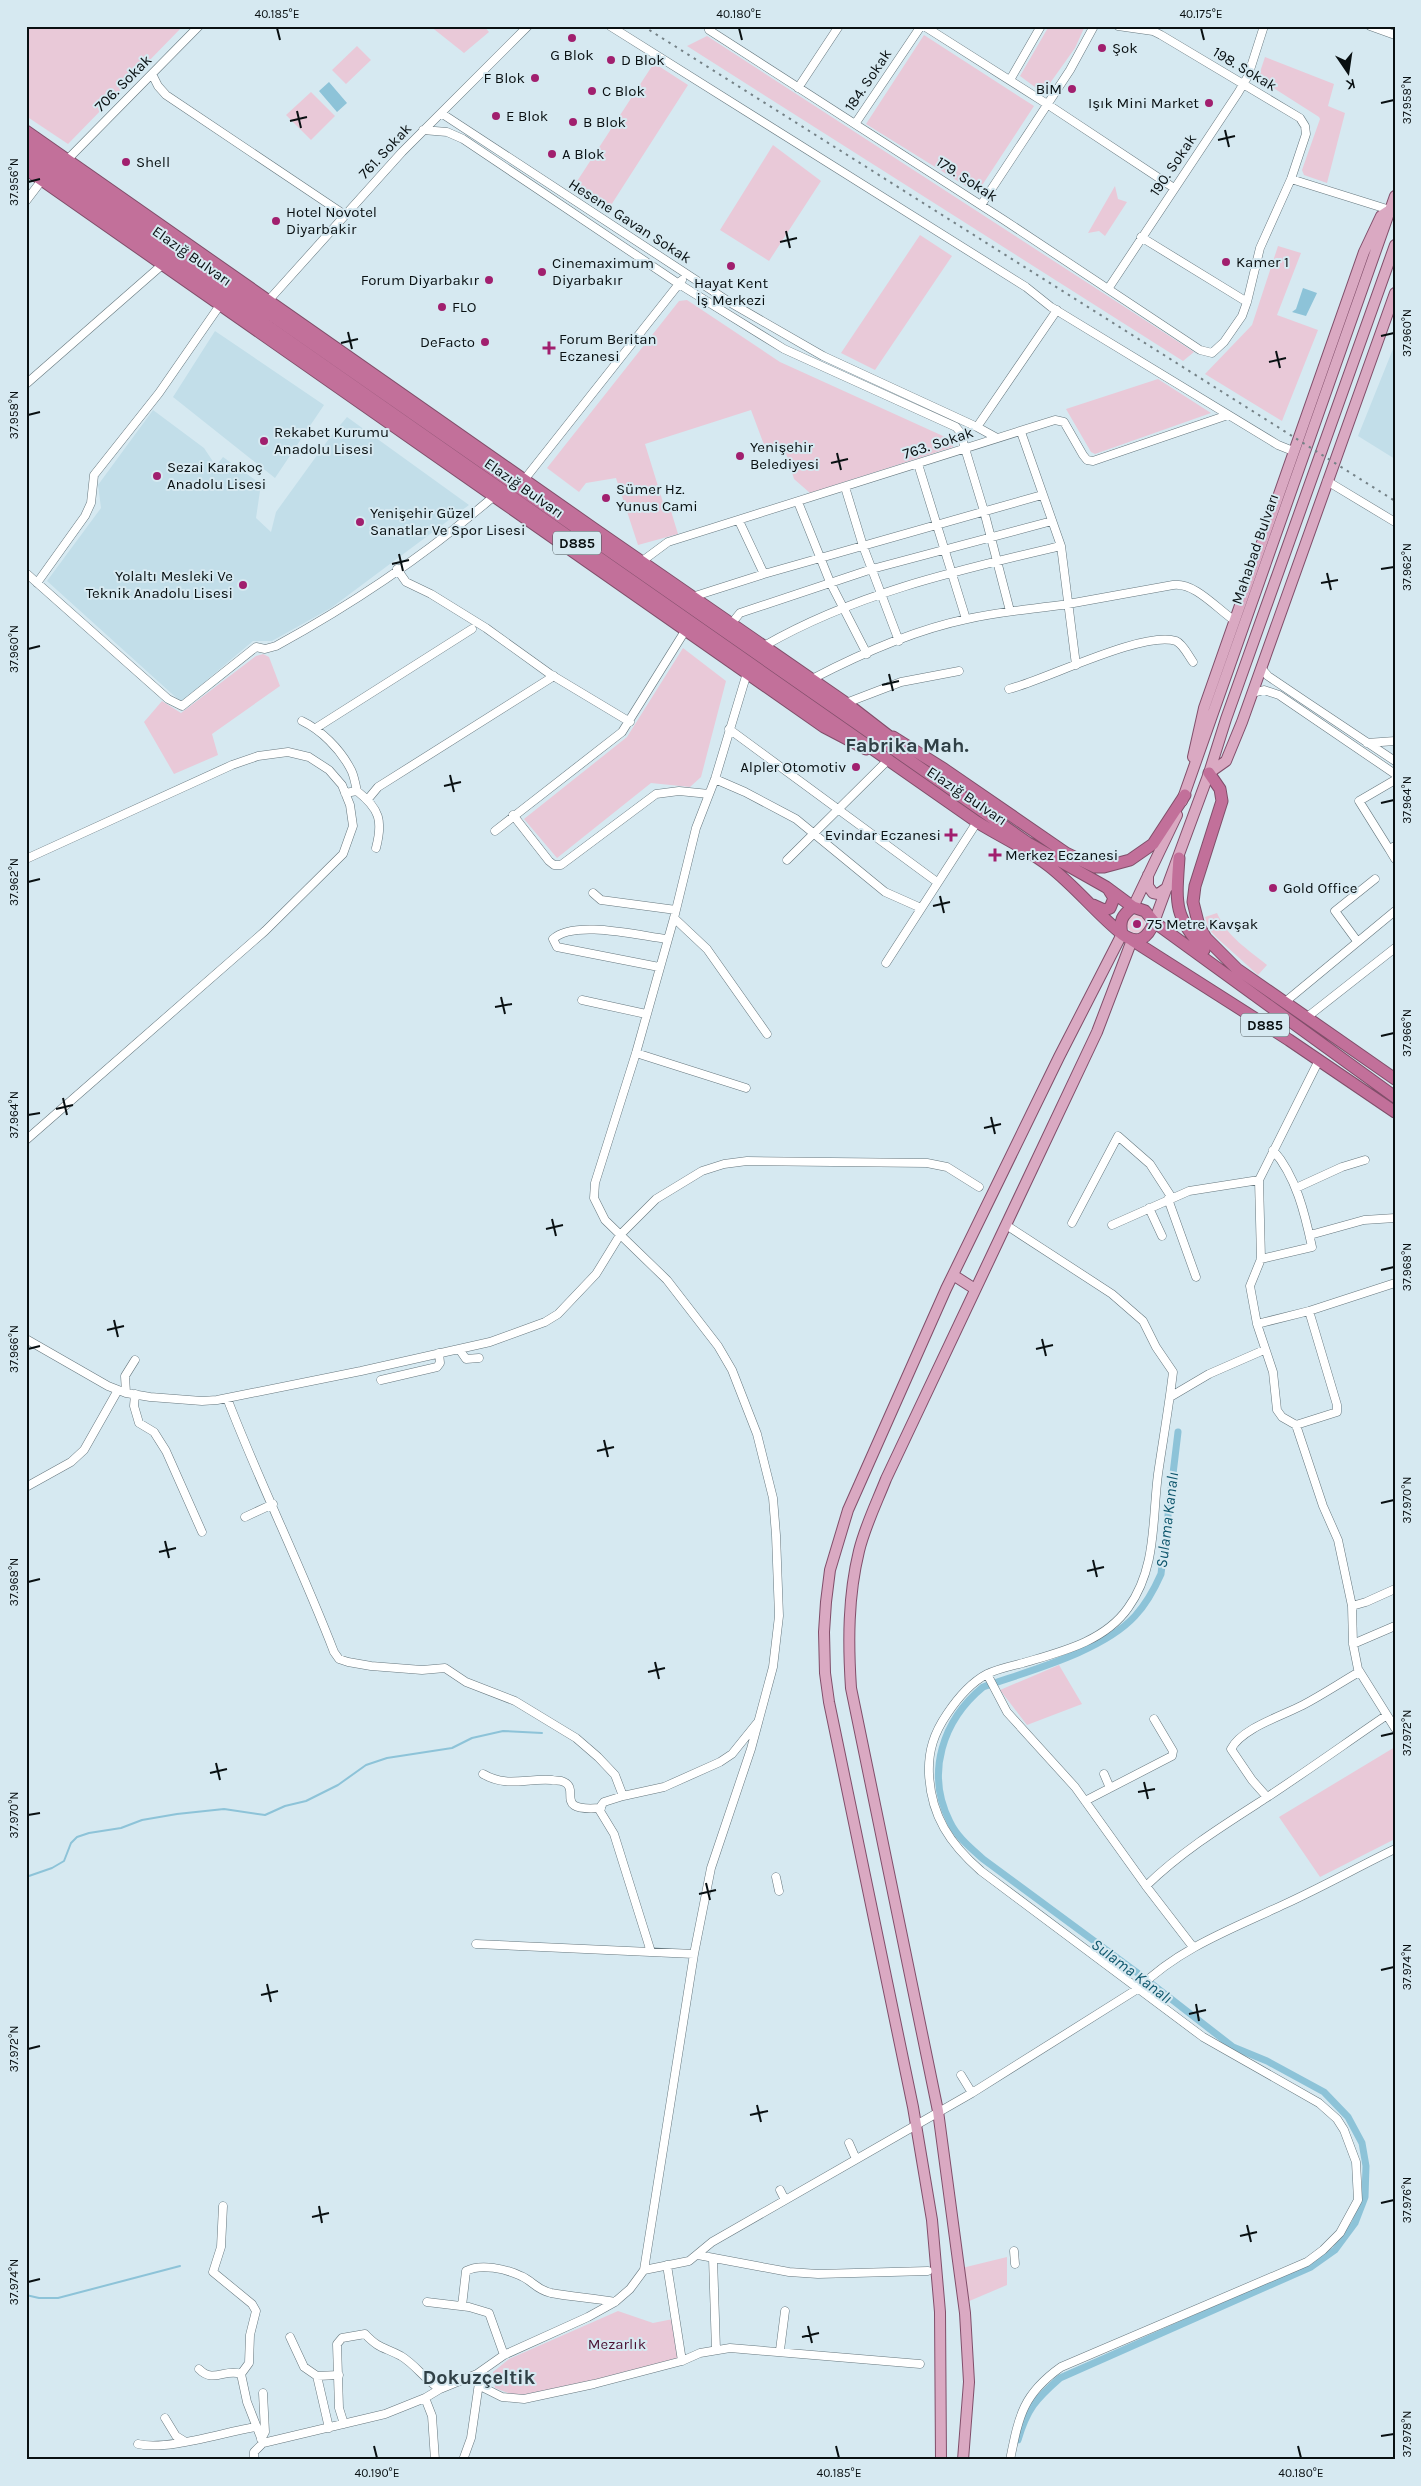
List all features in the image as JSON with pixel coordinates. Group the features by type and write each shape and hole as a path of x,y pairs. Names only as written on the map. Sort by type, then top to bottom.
{"highway":[{"path":"26,131 641,562 846,703 944,782"},
{"name":"Elazığ Bulvarı","path":"26,144 737,640 944,782 1028,843 1106,887 1133,907"},
{"name":"Elazığ Bulvarı","path":"26,157 977,822 1048,864 1092,904 1104,919 1127,937 1395,1112"},
{"path":"26,170 824,727 851,743 888,759"},
{"path":"883,731 944,769 1066,853 1095,867 1110,866 1130,860 1153,844 1185,795"},
{"path":"1209,773 1220,790 1222,802 1195,886 1192,902 1195,914 1206,938 1237,969 1394,1078"},
{"path":"1179,858 1176,901 1181,920 1188,931 1224,972"},
{"path":"1092,904 1104,910 1110,908 1114,898 1106,887"},
{"path":"1133,907 1145,911 1154,922 1148,936 1138,940 1127,937 1122,917 1133,907"},
{"name":"D885","path":"1154,922 1395,1097"}],"main road":[{"name":"Mahabad Bulvarı","path":"1133,907 1185,795 1395,196"},
{"path":"1185,795 1204,708 1294,451 1364,252 1380,216 1390,210"},
{"name":"Mahabad Bulvarı","path":"1154,922 1179,858 1226,719 1395,245"},
{"path":"1209,773 1226,761 1253,693 1395,293"},
{"path":"1148,874 1148,886 1153,893 1158,894 1168,887"},
{"path":"963,2460 969,2382 965,2313 938,2112 852,1688 849,1635 851,1595 860,1549 886,1479 1097,1032 1127,937"},
{"path":"941,2460 940,2312 932,2220 881,1945 829,1702 825,1673 824,1632 830,1570 848,1510 953,1275 1059,1057 1127,937"},
{"path":"953,1275 975,1289"}],"street":[{"name":"706. Sokak","path":"67,160 199,26"},
{"name":"761. Sokak","path":"268,300 424,130 528,26"},
{"path":"610,26 1026,288 1057,310 1278,446 1294,451"},
{"name":"179. Sokak","path":"708,26 709,30 981,205 1200,350 1212,353 1242,316 1248,302"},
{"path":"798,88 838,26"},
{"path":"923,26 1010,80 1174,188"},
{"name":"184. Sokak","path":"855,124 923,26"},
{"path":"1010,80 1042,26"},
{"path":"981,205 1070,70 1094,26"},
{"name":"198. Sokak","path":"1118,26 1153,31 1244,83 1300,118 1305,126 1306,134 1291,179"},
{"name":"190. Sokak","path":"1108,289 1244,83 1264,26"},
{"path":"1370,26 1394,35"},
{"path":"152,74 158,86 166,95 345,215"},
{"name":"Hesene Gavan Sokak","path":"441,113 731,303 823,356 997,438"},
{"path":"424,130 447,132 463,139 678,284 784,349 956,427 960,432 984,510 1010,610"},
{"path":"1141,237 1248,302 1260,248 1291,179 1390,210"},
{"path":"26,201 42,180"},
{"path":"26,384 162,265"},
{"path":"524,480 686,274"},
{"path":"37,583 85,516 91,503 94,475 159,393 220,305"},
{"path":"977,427 1057,310"},
{"name":"763. Sokak","path":"641,562 668,542 997,438 1022,432 1055,420 1064,422 1087,460 1093,461 1228,415"},
{"path":"1022,432 1061,546 1076,665"},
{"path":"918,464 966,619"},
{"path":"1327,481 1395,522"},
{"path":"845,487 863,546 899,641"},
{"path":"692,597 764,574 1042,495"},
{"path":"26,573 168,699 182,706 256,648 276,646 346,606 467,519 493,497"},
{"path":"798,502 830,582 867,654"},
{"path":"731,624 740,613 830,582 944,548 990,538 1052,520"},
{"path":"739,521 764,574"},
{"path":"764,646 843,608 882,593 952,571 1061,546"},
{"path":"397,569 406,582 431,594 486,628 554,676 630,722"},
{"path":"812,679 899,641 966,619 1010,610 1067,604 1182,584 1235,621"},
{"path":"316,728 472,629"},
{"path":"495,831 622,732 685,631"},
{"path":"1009,689 1123,648 1166,641 1174,641 1181,644 1192,662"},
{"path":"1261,668 1268,676 1395,761"},
{"path":"846,703 901,682 959,671"},
{"path":"262,2441 329,2428 385,2414 425,2398 440,2389 476,2374 504,2355 588,2317 616,2302 630,2289 644,2270 694,1954 711,1868 760,1719 773,1667 779,1616 773,1498 757,1434 735,1377 718,1346 667,1280 620,1235 600,1211 594,1198 595,1182 636,1053 675,914 696,828 715,779 747,673"},
{"path":"368,799 378,787 554,676"},
{"path":"1253,693 1264,690 1279,695 1395,774"},
{"path":"302,721 316,728 350,768 357,790 368,799 378,814 380,831 376,848"},
{"path":"729,728 937,882"},
{"path":"1366,743 1395,741"},
{"path":"26,859 232,765 258,756 288,752 309,757 329,770 342,785 350,805 353,826 343,854 265,931 26,1140"},
{"path":"787,860 888,759"},
{"path":"715,779 772,805 796,819 885,892 921,908"},
{"path":"1395,780 1360,801 1392,848 1395,859"},
{"path":"345,793 357,790"},
{"path":"513,816 549,861 554,865 561,865 656,794 679,792 709,794"},
{"path":"886,963 977,822"},
{"path":"1358,941 1336,911 1376,879"},
{"path":"593,893 601,900 675,914 708,949 767,1034"},
{"path":"1285,1002 1395,911"},
{"path":"659,967 557,947 553,939 563,933 587,929 667,940"},
{"path":"1306,1018 1395,948"},
{"path":"582,1000 646,1014"},
{"path":"636,1053 746,1088"},
{"path":"1318,1060 1259,1180 1261,1258 1250,1286 1257,1324 1264,1350 1273,1372 1277,1410 1282,1417 1296,1425 1323,1506 1338,1540 1352,1606 1353,1644 1359,1672 1395,1728"},
{"path":"1072,1223 1118,1136 1150,1164 1170,1198 1196,1277"},
{"path":"1261,1258 1310,1249 1312,1247 1296,1188 1283,1161 1274,1150"},
{"path":"1296,1188 1342,1167 1365,1160"},
{"path":"26,1339 122,1391 202,1401 227,1398 490,1342 545,1322 558,1314 596,1274 620,1235 656,1199 702,1171 724,1164 739,1162 927,1163 947,1167 979,1187"},
{"path":"1112,1225 1189,1191 1259,1180"},
{"path":"1149,1208 1162,1236"},
{"path":"1310,1235 1364,1220 1395,1218"},
{"path":"1006,1225 1112,1294 1143,1321 1156,1347 1173,1372 1158,1475 1150,1556 1138,1591 1119,1620 1094,1638 1066,1650 988,1677 969,1687 954,1704 934,1736 929,1751 930,1783 943,1829 950,1841 981,1871 1141,1986 1203,2036 1319,2103 1337,2119 1344,2130 1356,2162 1359,2184 1358,2200 1340,2233 1323,2250 1307,2262 1061,2367 1041,2381 1023,2408 1010,2460"},
{"path":"1257,1324 1309,1311 1395,1283"},
{"path":"1296,1425 1337,1412 1337,1404 1309,1311"},
{"path":"459,1349 466,1360 479,1358"},
{"path":"1170,1396 1209,1374 1264,1350"},
{"path":"381,1380 429,1371 440,1363 439,1353"},
{"path":"26,1487 71,1462 84,1450 122,1391 125,1376 135,1360"},
{"path":"135,1394 134,1406 139,1423 154,1432 166,1451 202,1532"},
{"path":"227,1398 245,1444 312,1594 334,1652 339,1659 371,1666 422,1670 445,1668 466,1682 514,1701 576,1738 591,1750 615,1775 623,1796"},
{"path":"245,1517 273,1504"},
{"path":"1352,1606 1395,1589"},
{"path":"1353,1644 1395,1626"},
{"path":"1267,1797 1252,1780 1231,1749 1234,1744 1255,1729 1301,1706 1359,1672"},
{"path":"988,1677 1006,1712 1039,1745 1085,1802 1193,1947"},
{"path":"1146,1886 1166,1867 1205,1836 1267,1797 1387,1715"},
{"path":"600,1808 604,1802 664,1786 720,1762 732,1754 760,1719"},
{"path":"1085,1802 1168,1760 1172,1756 1173,1751 1154,1719"},
{"path":"483,1774 495,1781 504,1782 540,1779 563,1781 567,1784 574,1807 578,1809 600,1808"},
{"path":"1104,1774 1110,1788"},
{"path":"600,1808 614,1834 651,1952"},
{"path":"644,2270 689,2261 712,2242 972,2093 1141,1986 1153,1974 1193,1947 1295,1900 1395,1849"},
{"path":"776,1877 779,1891"},
{"path":"476,1944 694,1954"},
{"path":"960,2075 972,2093"},
{"path":"849,2144 856,2159"},
{"path":"780,2190 785,2200"},
{"path":"223,2206 221,2246 213,2272 252,2304 256,2311 250,2335 249,2363 240,2374"},
{"path":"1014,2251 1015,2264"},
{"path":"698,2254 769,2269 818,2274 928,2271"},
{"path":"713,2258 716,2350"},
{"path":"462,2306 466,2271 474,2266 503,2270 523,2277 535,2288 551,2293 616,2302"},
{"path":"667,2266 682,2361"},
{"path":"427,2302 462,2306 489,2313 504,2355"},
{"path":"780,2350 785,2311"},
{"path":"344,2424 339,2408 337,2344 342,2338 366,2334 375,2345 400,2356 428,2382 440,2389"},
{"path":"290,2337 304,2367 318,2376 338,2376"},
{"path":"480,2386 502,2397 524,2399 594,2384 716,2350 730,2348 780,2350 920,2364"},
{"path":"199,2369 208,2376 215,2377 235,2372 240,2374"},
{"path":"240,2374 262,2441"},
{"path":"463,2460 471,2438 480,2386 476,2374"},
{"path":"318,2376 329,2428"},
{"path":"252,2459 265,2432 263,2392"},
{"path":"425,2398 432,2416 435,2460"},
{"path":"165,2418 176,2436 184,2441"},
{"path":"138,2444 148,2446 184,2441 256,2427"}],"shaded area":[{"name":"Rekabet Kurumu Anadolu Lisesi","path":"215,331 324,405 275,478 173,397"},
{"path":"1395,344 1395,459 1358,436"},
{"path":"153,410 204,448 216,466 223,457 261,484 256,518 271,532 276,512 347,417 469,505 331,608 272,641 253,641 181,702 47,581 101,508 98,485"}],"green space":[{"path":"26,26 183,26 68,144 26,116"},
{"path":"430,26 484,26 489,32 464,53"},
{"path":"1049,26 1085,26 1075,48 1043,93 1020,76"},
{"path":"924,35 1034,106 977,193 866,124"},
{"path":"707,36 1194,352 1183,361 687,46"},
{"path":"357,46 371,60 346,84 332,70"},
{"path":"1265,57 1334,84 1328,106 1345,113 1327,183 1304,175 1302,170 1320,119 1258,78"},
{"path":"654,63 688,85 606,213 572,189"},
{"path":"311,92 335,116 311,140 286,115"},
{"path":"773,145 821,181 769,261 720,230"},
{"path":"1115,186 1118,199 1127,202 1105,236 1099,231 1088,233"},
{"path":"920,235 952,256 875,370 841,353"},
{"path":"1278,246 1301,253 1277,315 1318,330 1282,421 1205,374 1252,325"},
{"path":"687,300 780,362 954,441 953,447 810,493 794,479 785,450 780,447 766,450 751,410 645,444 666,512 671,511 678,534 638,545 616,478 586,483 579,492 547,468 679,301"},
{"path":"1158,379 1211,413 1095,454 1091,452 1066,409"},
{"path":"683,648 726,681 701,777 690,787 651,783 557,858 524,819 627,737"},
{"path":"263,654 269,657 280,686 212,734 218,755 174,774 144,722 162,701 181,713 256,656"},
{"path":"1217,913 1233,936 1267,965 1258,975 1209,929 1205,917"},
{"path":"1132,915 1140,915 1145,920 1143,931 1132,933 1127,928 1127,920"},
{"path":"1059,1665 1082,1704 1027,1725 1000,1690"},
{"path":"1395,1747 1395,1839 1320,1877 1279,1817"},
{"path":"1007,2257 1007,2285 967,2302 962,2268"},
{"name":"Mezarlık","path":"618,2311 653,2323 673,2319 679,2358 577,2385 516,2396 495,2388 493,2372 509,2359"}],"water":[{"path":"329,82 347,103 337,112 319,91"},
{"path":"1303,288 1317,293 1306,316 1292,312 1296,309"}],"waterway":[{"name":"Sulama Kanalı","path":"1018,2440 1033,2405 1060,2378 1311,2267 1335,2250 1355,2223 1365,2197 1366,2166 1362,2143 1348,2117 1324,2092 1267,2061 1233,2047 1139,1974 983,1859 956,1833 943,1803 939,1785 939,1766 942,1749 948,1731 957,1715 969,1700 983,1687 1064,1659 1104,1640 1121,1629 1135,1616 1150,1597 1161,1574 1178,1432"},
{"path":"26,1877 52,1868 64,1861 71,1843 77,1837 89,1833 121,1828 142,1820 224,1809 265,1815 285,1806 306,1801 338,1785 366,1765 387,1758 452,1748 472,1738 503,1731 542,1733"},
{"path":"26,2295 39,2298 58,2298 180,2266"}],"railway":[{"path":"643,26 1395,501"}],"place":[{"name":"G Blok","path":"572,38"},
{"name":"Şok","path":"1102,48"},
{"name":"D Blok","path":"611,60"},
{"name":"F Blok","path":"535,78"},
{"name":"BİM","path":"1072,89"},
{"name":"C Blok","path":"592,91"},
{"name":"Işık Mini Market","path":"1209,103"},
{"name":"E Blok","path":"496,116"},
{"name":"B Blok","path":"573,122"},
{"name":"A Blok","path":"552,154"},
{"name":"Shell","path":"126,162"},
{"name":"Hotel Novotel Diyarbakir","path":"276,221"},
{"name":"Kamer 1","path":"1226,262"},
{"name":"Hayat Kent İş Merkezi","path":"731,266"},
{"name":"Cinemaximum Diyarbakır","path":"542,272"},
{"name":"Forum Diyarbakır","path":"489,280"},
{"name":"FLO","path":"442,307"},
{"name":"DeFacto","path":"485,342"},
{"name":"Forum Beritan Eczanesi","path":"549,348"},
{"name":"Rekabet Kurumu Anadolu Lisesi","path":"264,441"},
{"name":"Yenişehir Belediyesi","path":"740,456"},
{"name":"Sezai Karakoç Anadolu Lisesi","path":"157,476"},
{"name":"Sümer Hz. Yunus Cami","path":"606,498"},
{"name":"Yenişehir Güzel Sanatlar Ve Spor Lisesi","path":"360,522"},
{"name":"Yolaltı Mesleki Ve Teknik Anadolu Lisesi","path":"243,585"},
{"name":"Alpler Otomotiv","path":"856,767"},
{"name":"Evindar Eczanesi","path":"951,835"},
{"name":"Merkez Eczanesi","path":"995,855"},
{"name":"Gold Office","path":"1273,888"},
{"name":"75 Metre Kavşak","path":"1137,924"}],"district":[{"name":"Fabrika Mah.","path":"907,745"},
{"name":"Dokuzçeltik","path":"479,2377"}]}
